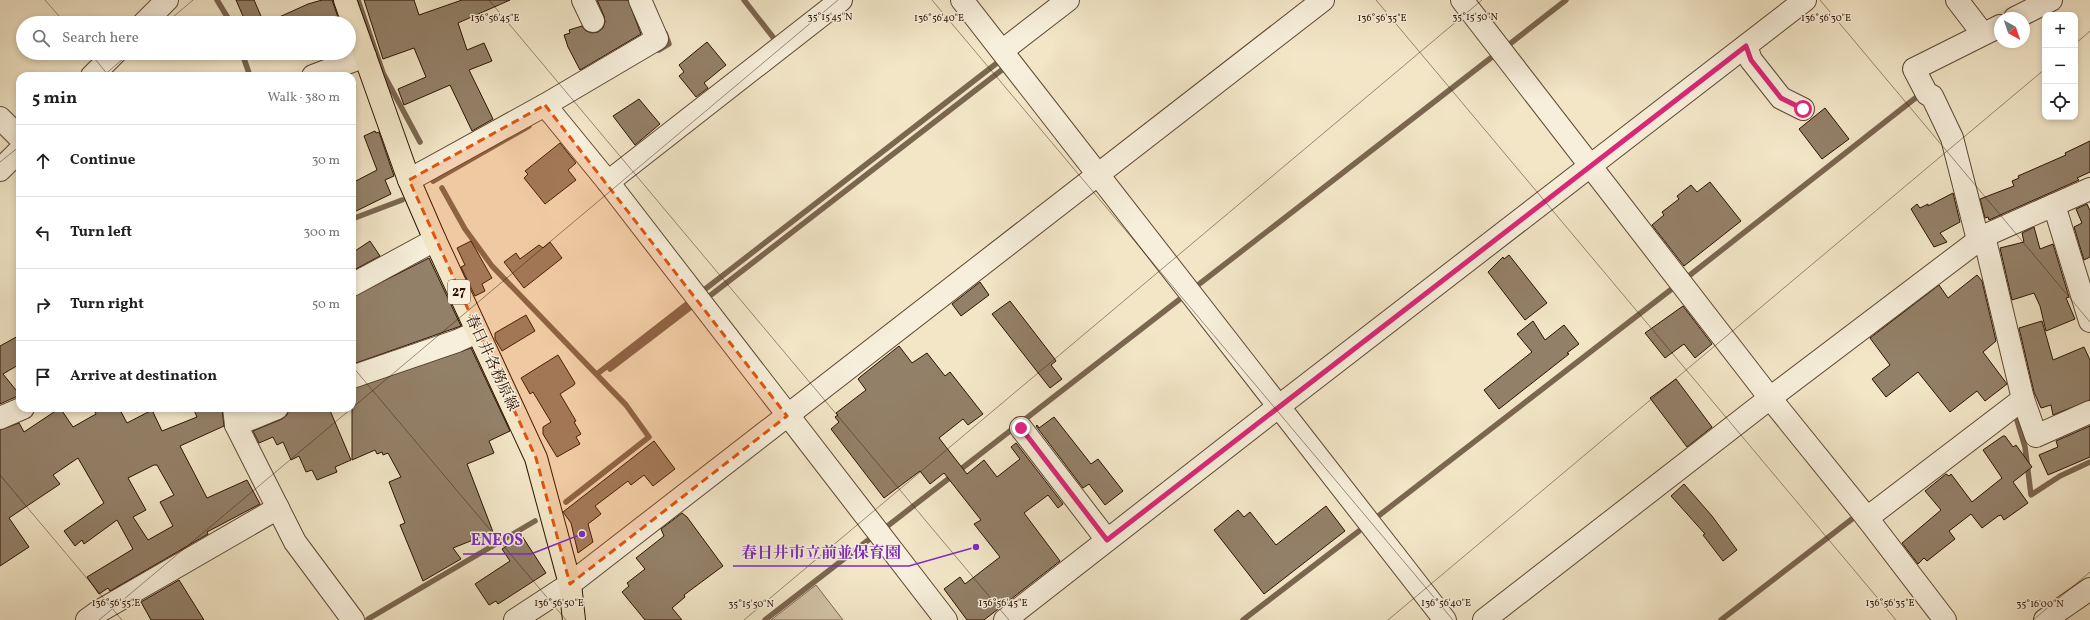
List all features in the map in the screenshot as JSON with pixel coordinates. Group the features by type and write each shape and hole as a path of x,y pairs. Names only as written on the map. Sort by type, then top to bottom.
{"main road":[{"name":"春日井各務原線","path":"345,0 351,16"},
{"name":"春日井各務原線","path":"356,31 409,180 434,240 536,458 570,584 574,620"}],"street":[{"path":"151,16 167,0"},
{"path":"583,0 593,21"},
{"path":"409,180 657,39 640,0"},
{"path":"608,182 841,0"},
{"path":"962,0 1445,620"},
{"path":"1002,51 1068,0"},
{"path":"515,620 570,584 1322,0"},
{"path":"1462,0 1770,398 1867,518 1945,620"},
{"path":"1006,620 1278,407 1805,0"},
{"path":"1957,0 1992,30 1914,69 1927,94 1932,96 1952,138 1981,238 2023,399 2036,436 2090,412"},
{"path":"2027,12 2051,0"},
{"path":"1746,46 1751,60 1781,98 1803,109"},
{"path":"356,59 365,56"},
{"path":"96,72 108,60"},
{"path":"323,72 355,60"},
{"path":"545,104 608,182 787,416 946,620"},
{"path":"0,118 16,134"},
{"path":"0,170 16,154"},
{"path":"1484,620 1770,398 1981,238 2090,189"},
{"path":"2054,205 2082,268 2090,321"},
{"path":"356,283 434,240"},
{"path":"356,376 457,341 477,332"},
{"path":"1867,518 2023,399"},
{"path":"0,418 16,411"},
{"path":"258,412 235,417 295,542 353,620"},
{"path":"1021,428 1107,540"},
{"path":"87,620 98,612 278,508"},
{"path":"2045,620 2090,589"}],"highlighted area":[{"path":"545,105 787,416 570,584 536,458 409,180"}],"shaded area":[{"path":"816,585 843,620 771,620"}],"building":[{"path":"236,0 254,0 261,16 243,16"},
{"path":"322,0 332,0 338,16 281,16 308,4"},
{"path":"364,0 414,0 419,15 462,0 510,0 458,23 467,50 484,43 492,61 469,70 493,119 472,131 450,85 404,105 398,89 426,77 414,48 383,59"},
{"path":"597,0 628,0 641,34 580,70 568,47 564,35 570,33 569,30 582,26 586,31 592,33 598,32 603,28 605,22 604,16"},
{"path":"707,42 726,65 704,83 708,88 696,97 679,76 684,72 679,65"},
{"path":"639,99 660,124 635,145 613,116"},
{"path":"1825,108 1849,139 1822,159 1799,129"},
{"path":"375,131 376,133 379,132 394,176 385,180 391,194 356,211 356,181 377,170 364,136"},
{"path":"2090,141 2090,172 2077,178 2079,180 1989,220 1988,217 1985,218 1980,199 2014,186 2012,181 2019,178 2018,176 2066,155 2065,153"},
{"path":"560,143 576,163 568,170 576,180 545,204 524,178 528,174 525,171"},
{"path":"1710,182 1741,221 1684,266 1652,225 1664,215 1662,212 1679,199 1677,196 1691,185 1697,192"},
{"path":"1953,193 1960,222 1940,233 1947,242 1934,247 1911,209 1917,204 1920,208 1928,204 1928,206"},
{"path":"2087,204 2090,211 2090,257 2084,260 2074,227 2082,223 2076,209"},
{"path":"2034,227 2040,249 2053,244 2069,297 2066,298 2075,319 2046,331 2040,306 2034,293 2012,300 2000,248 2024,242 2022,233"},
{"path":"370,241 380,256 356,269 356,250"},
{"path":"471,241 492,278 482,284 485,291 475,296 461,267 465,265 457,248"},
{"path":"550,242 562,258 524,288 504,262 516,253 520,259 539,245 543,248"},
{"path":"1509,255 1547,303 1525,320 1488,272 1503,257 1504,259"},
{"path":"429,258 461,326 356,363 356,295"},
{"path":"1977,275 1982,281 1996,341 1983,352 2007,384 1985,401 1977,391 1950,412 1918,372 1886,397 1872,379 1890,365 1870,338 1939,285 1948,298"},
{"path":"980,282 989,295 961,316 952,304"},
{"path":"1010,301 1056,361 1051,365 1062,379 1050,388 992,314"},
{"path":"1683,306 1712,344 1695,358 1684,344 1665,358 1645,333"},
{"path":"526,315 535,331 502,351 495,339 495,333"},
{"path":"1533,321 1545,340 1564,325 1579,344 1567,353 1569,354 1499,409 1484,390 1532,352 1517,334"},
{"path":"2042,321 2053,360 2084,347 2090,360 2090,400 2053,415 2051,405 2041,408 2034,392 2019,328"},
{"path":"16,337 16,366 3,374 16,390 16,397 0,404 0,346"},
{"path":"899,346 912,363 927,353 945,376 950,372 983,414 968,425 963,419 939,438 967,474 984,460 997,477 1020,459 1011,447 1016,443 1063,504 1058,508 1048,495 1024,513 1060,561 984,620 967,620 944,589 960,577 965,584 1000,557 974,524 981,520 944,473 930,484 920,471 884,498 831,429 839,422 835,417 838,415 836,413 866,390 858,379"},
{"path":"471,348 510,431 489,441 494,453 467,464 493,532 453,548 461,559 423,581 400,525 405,523 389,482 401,477 388,453 383,455 382,452 377,454 375,450 352,460 352,412 356,412 356,388"},
{"path":"558,355 575,383 560,394 576,421 574,422 581,434 576,437 580,444 557,457 543,434 543,427 551,422 533,392 530,394 521,378"},
{"path":"1676,379 1712,427 1687,447 1650,398"},
{"path":"54,412 63,412 73,427 96,414 95,412 121,412 127,423 148,412 153,412 162,431 197,417 195,412 222,412 224,426 180,446 207,498 247,480 260,504 207,532 208,534 110,591 108,588 99,594 87,577 133,549 117,520 84,544 82,540 75,546 64,531 104,503 78,458 53,475 60,484 9,518 29,547 0,566 0,430 19,423 24,432","holes":["154,465 157,465 174,495 160,502 173,526 148,540 133,517 146,510 128,478"]},
{"path":"288,412 331,412 351,460 335,467 337,472 317,480 312,470 306,472 299,456 291,460 283,442 277,445 273,437 259,443 253,431 282,419 287,415"},
{"path":"1054,417 1091,464 1098,459 1123,491 1105,505 1089,484 1083,488 1036,426 1037,425 1039,428"},
{"path":"2090,426 2090,457 2048,475 2039,455 2058,447 2056,441"},
{"path":"2005,436 2013,447 2016,445 2032,467 2013,482 2028,503 2004,520 2001,515 1998,516 1982,528 1971,514 1949,531 1955,539 1927,561 1924,558 1918,564 1902,543 1941,510 1925,491 1946,474 1949,476 1951,474 1972,502 2002,478 1983,450"},
{"path":"654,441 675,469 653,486 644,475 631,485 628,481 595,506 601,514 588,524 593,542 578,553 571,523 563,512"},
{"path":"1684,484 1712,516 1737,550 1723,561 1703,535 1705,534 1671,496"},
{"path":"1326,506 1345,531 1264,594 1214,530 1238,510 1244,517 1250,512 1276,545"},
{"path":"682,513 687,517 723,566 684,595 685,597 672,608 682,620 645,620 622,592 629,586 627,583 645,569 636,558 664,536 661,529"},
{"path":"522,536 546,573 498,604 496,601 489,605 475,584 510,561 502,549"},
{"path":"179,580 204,620 151,620 141,602"}],"waterway":[{"path":"217,0 227,16"},
{"path":"358,0 383,73 420,142"},
{"path":"744,0 776,41"},
{"path":"1511,43 1566,0"},
{"path":"659,50 669,44 665,33"},
{"path":"1198,285 1492,57"},
{"path":"244,60 249,72"},
{"path":"704,290 997,63"},
{"path":"705,295 707,298 1003,69"},
{"path":"1690,275 1918,96"},
{"path":"433,181 529,126"},
{"path":"442,188 465,229 492,266 626,405 649,437 566,502"},
{"path":"356,217 402,200"},
{"path":"1377,517 1673,288"},
{"path":"885,528 1180,299"},
{"path":"597,374 687,304"},
{"path":"610,369 691,307"},
{"path":"2016,417 2025,447 2031,495 2060,476 2090,462"},
{"path":"1721,620 1852,519"},
{"path":"368,619 535,521"},
{"path":"1243,620 1359,531"},
{"path":"765,620 871,538"}],"place":[{"name":"ENEOS","path":"582,534"},
{"name":"春日井市立前並保育園","path":"976,547"}],"route":[{"path":"1021,428 1107,540 1746,46 1751,60 1781,98 1803,109"}]}
